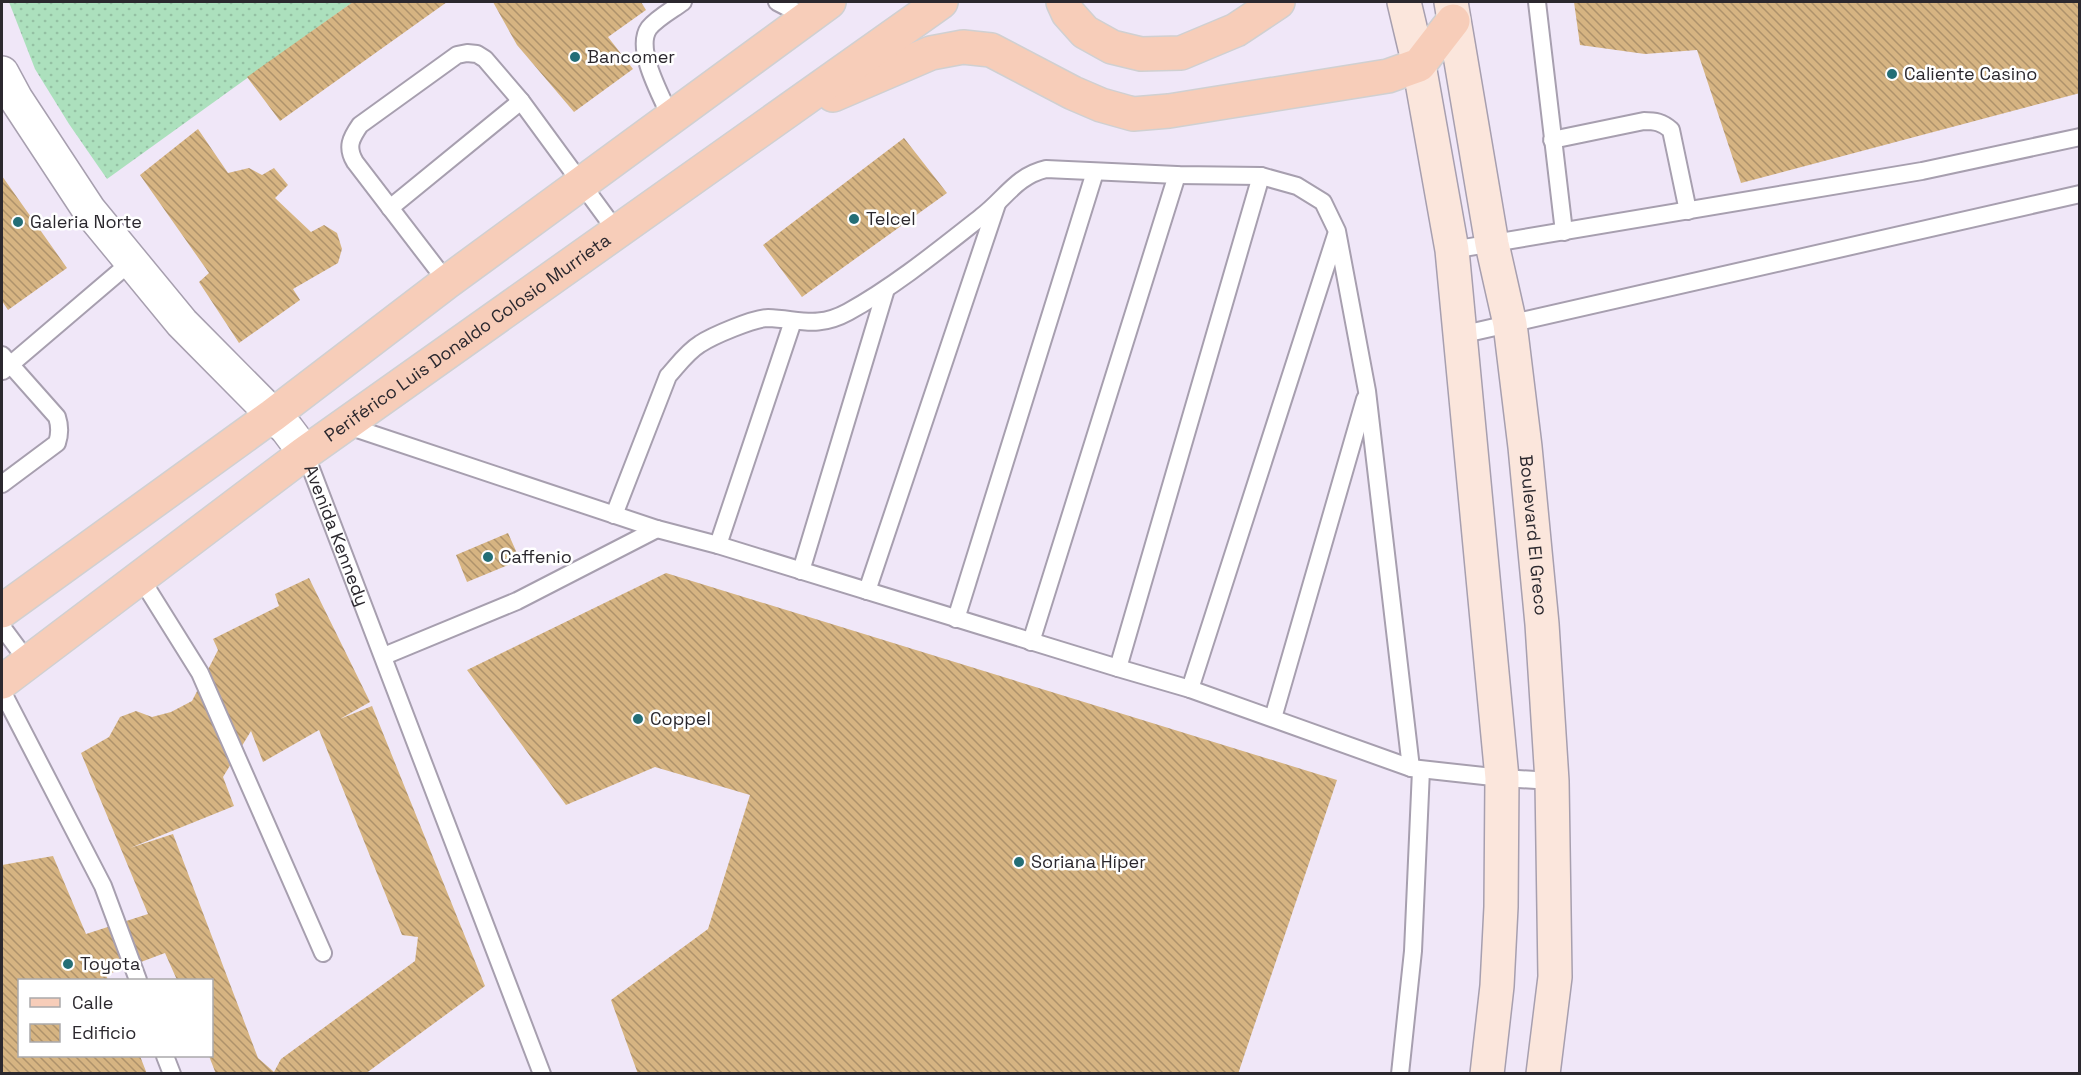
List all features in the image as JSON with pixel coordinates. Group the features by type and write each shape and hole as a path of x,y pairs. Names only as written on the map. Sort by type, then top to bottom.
{"main road":[{"name":"Periférico Luis Donaldo Colosio Murrieta","path":"2,682 305,453 941,2"},
{"path":"1063,2 1068,13 1085,32 1112,47 1141,54 1180,53 1236,30 1278,2"},
{"path":"1404,2 1419,65 1452,250 1502,778 1501,907 1497,986 1487,1074"},
{"path":"2,611 273,415 447,282 818,10"},
{"path":"781,116 930,53 963,47 991,50 1101,105 1133,114 1169,111 1388,76 1419,65 1452,11"},
{"name":"Boulevard El Greco","path":"1452,11 1492,244 1510,324 1541,612 1552,781 1555,977 1543,1074"}],"street":[{"name":"Avenida Kennedy","path":"5,86 89,210 182,323 287,429 305,453"}],"lane":[{"path":"671,118 645,57 644,40 650,28 683,2"},
{"path":"777,2 818,10"},
{"path":"1537,2 1564,232"},
{"path":"447,282 351,156 349,147 351,137 360,125 457,55 477,54 485,59 521,101 617,232"},
{"path":"390,208 521,101"},
{"path":"1552,140 1644,121 1664,124 1671,129 1688,211"},
{"path":"1452,250 1922,171 2079,137"},
{"path":"614,515 668,376 700,343 758,318 811,323 846,313 886,289 998,203 1031,172 1046,169 1261,176 1297,186 1323,202 1337,231 1367,391 1416,769 1413,951 1400,1074"},
{"path":"956,619 1095,172"},
{"path":"1031,642 1177,175"},
{"path":"1118,668 1261,176"},
{"path":"1460,335 2079,194"},
{"path":"867,591 998,203"},
{"path":"1190,689 1337,231"},
{"path":"2,484 57,443 59,435 57,417 4,364 132,261"},
{"path":"801,571 886,289"},
{"path":"718,545 793,321"},
{"path":"1273,718 1367,391"},
{"path":"345,425 657,529 718,545 1190,689 1416,769 1552,781"},
{"name":"Avenida Kennedy","path":"305,453 542,1074"},
{"path":"384,656 517,601 657,529"},
{"path":"140,577 200,673 323,952"},
{"path":"2,627 28,662"},
{"path":"2,691 103,886 137,979"},
{"path":"165,1057 171,1074"}],"green space":[{"path":"9,2 353,2 107,179 35,69"}],"building":[{"path":"353,2 447,2 280,121 247,77"},
{"name":"Bancomer","path":"493,2 641,2 646,10 608,37 633,69 574,112 517,45"},
{"name":"Caliente Casino","path":"1574,2 2080,2 2080,93 1741,183 1697,50 1645,54 1580,45"},
{"path":"198,129 228,173 249,168 262,175 274,168 288,185 275,198 311,232 324,225 337,233 342,249 338,263 293,289 300,300 239,343 199,282 209,273 140,175"},
{"name":"Telcel","path":"904,138 947,193 802,297 763,245"},
{"name":"Galeria Norte","path":"2,176 67,268 8,310 2,301"},
{"name":"Caffenio","path":"508,533 520,560 467,582 456,555"},
{"name":"Soriana Híper","path":"666,573 1337,780 1238,1074 638,1074 611,1000 708,929 750,795 655,767 566,805 467,670"},
{"path":"309,578 370,702 340,719 372,706 485,986 365,1074 216,1074 209,1057 213,1057 213,979 177,979 165,953 106,975 108,979 18,979 18,1057 140,1057 147,1074 2,1074 2,865 53,856 86,934 148,914 81,753 109,737 120,717 136,711 152,717 171,712 192,701 218,650 213,639 279,606 275,594","holes":["319,730 402,935 418,937 415,961 281,1059 274,1072 258,1058 173,834 130,848 234,806 223,777 251,731 263,762"]}],"place":[{"name":"Bancomer","path":"575,57"},
{"name":"Caliente Casino","path":"1892,74"},
{"name":"Telcel","path":"854,219"},
{"name":"Galeria Norte","path":"18,222"},
{"name":"Caffenio","path":"488,557"},
{"name":"Coppel","path":"638,719"},
{"name":"Soriana Híper","path":"1019,862"},
{"name":"Toyota","path":"68,964"}]}
